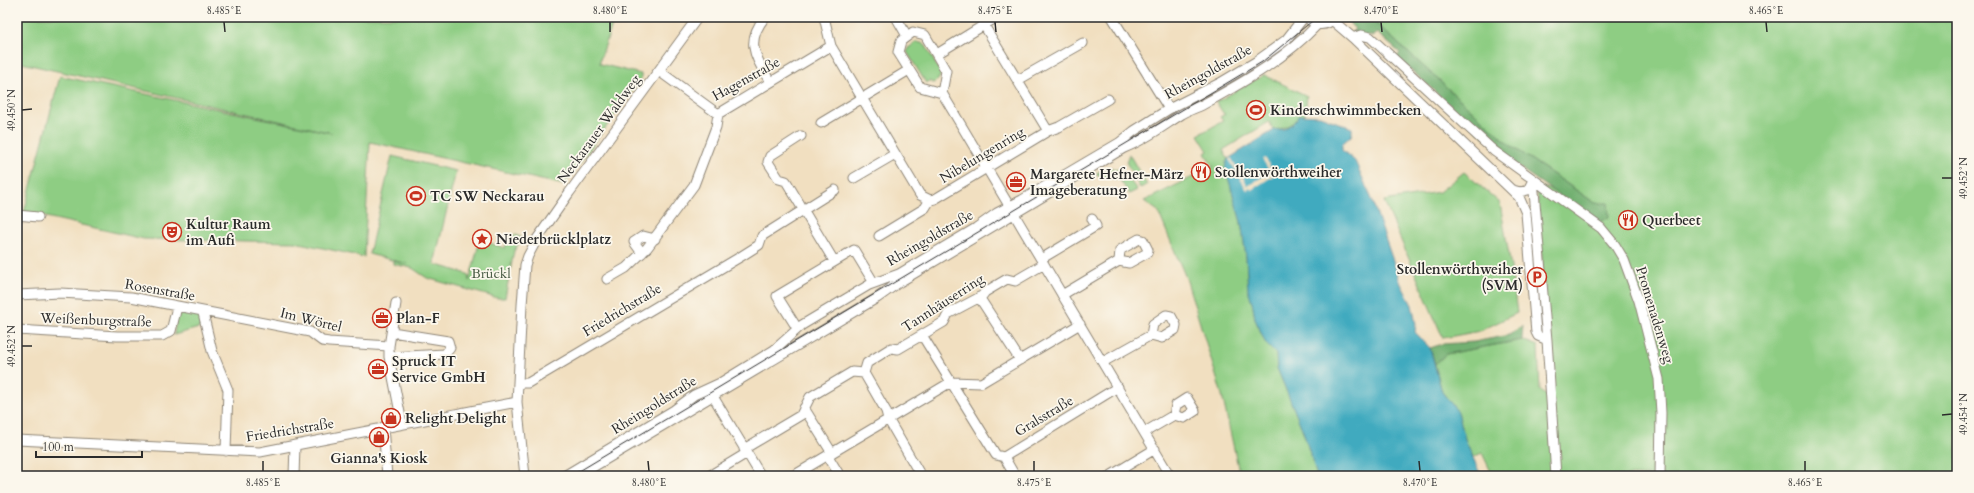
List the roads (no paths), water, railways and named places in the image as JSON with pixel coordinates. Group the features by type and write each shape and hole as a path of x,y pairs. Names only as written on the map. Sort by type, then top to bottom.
{"street":[{"name":"Neckarauer Waldweg","path":"525,476 517,402 525,265 530,250 569,193 698,17"},
{"path":"765,17 756,28 753,52 770,82"},
{"name":"Nibelungenring","path":"824,17 831,46 920,194 930,200"},
{"path":"896,17 907,36"},
{"name":"Nibelungenring","path":"979,17 1048,131"},
{"path":"937,54 997,17"},
{"path":"1112,17 1169,109"},
{"name":"Rheingoldstraße","path":"578,476 877,298 904,279 1119,143 1134,131 1169,109 1220,84 1257,61 1286,40 1304,17"},
{"path":"1307,17 1318,24"},
{"path":"1334,18 1401,85 1513,190 1523,203 1526,212 1536,332 1538,336 1547,340"},
{"name":"Rheingoldstraße","path":"564,476 674,410 694,395 774,350 797,328 874,283 899,274 1124,148 1141,141 1157,129 1205,104 1268,66 1297,44 1318,24 1326,24 1334,18"},
{"path":"942,93 920,87 898,52 901,41 913,32 925,35 937,54 946,71 942,93 1170,476"},
{"name":"Promenadenweg","path":"1353,38 1361,35 1370,37 1494,151 1601,228 1615,245 1624,260 1642,308 1659,379 1661,413 1660,476"},
{"path":"1018,80 1083,43"},
{"name":"Hagenstraße","path":"659,71 718,114 831,46"},
{"path":"821,123 909,70"},
{"path":"1401,85 1413,77"},
{"name":"Nibelungenring","path":"879,236 925,208 930,200 935,199 1048,131 1059,127 1108,99"},
{"path":"607,279 626,268 642,253 655,238 694,185 716,126 718,114"},
{"path":"801,136 770,156 768,162 779,179 786,181 834,261"},
{"path":"854,178 895,154"},
{"path":"1513,190 1520,192 1528,190 1533,180"},
{"path":"1533,180 1547,340 1556,476"},
{"name":"Friedrichstraße","path":"518,382 528,383 740,257 759,245 762,236 803,209 836,190"},
{"path":"17,215 38,217"},
{"name":"Tannhäuserring","path":"864,373 867,363 891,348 898,349 944,322 948,314 1007,279 1015,281 1096,226 1092,219"},
{"path":"642,253 634,242 644,236 655,238"},
{"path":"797,328 777,296 834,261 854,250 874,283"},
{"path":"1062,295 1119,261"},
{"name":"Rosenstraße","path":"17,295 60,293 131,297 203,313 212,351 228,390 226,451"},
{"path":"979,297 1020,360"},
{"path":"396,303 389,346 389,357 402,423"},
{"name":"Weißenburgstraße","path":"17,330 111,336 162,336 171,331 177,307"},
{"name":"Im Wörtel","path":"203,313 310,332 322,341 389,346"},
{"path":"793,476 952,382 981,383 1080,324"},
{"path":"389,357 445,354 450,348 448,341 392,332"},
{"path":"922,335 996,455 1004,457 1015,476"},
{"path":"1103,362 1151,335"},
{"path":"709,476 801,415 810,397 852,372 864,373 886,411 888,419 921,476"},
{"name":"Gralsstraße","path":"1004,457 1118,387"},
{"path":"708,388 761,476"},
{"name":"Friedrichstraße","path":"17,440 260,452 402,423 517,402"},
{"path":"804,408 830,454 840,476"},
{"path":"1145,432 1174,415"},
{"path":"383,427 388,476"},
{"path":"294,476 296,445"},
{"path":"1110,476 1155,449"}],"water":[{"name":"Stollenwörthweiher","path":"1300,115 1320,116 1352,128 1352,135 1342,144 1342,150 1355,161 1371,197 1401,284 1412,305 1416,324 1415,332 1430,348 1442,392 1458,412 1465,439 1481,476 1317,476 1303,431 1277,368 1276,354 1266,344 1255,319 1248,290 1246,257 1241,222 1225,167 1228,159 1274,130 1284,129 1292,124"}],"tram line":[{"path":"571,476 1262,62 1317,17"}],"place":[{"name":"Kinderschwimmbecken","path":"1256,110"},
{"name":"Stollenwörthweiher","path":"1201,172"},
{"name":"Margarete Hefner-März Imageberatung","path":"1016,182"},
{"name":"TC SW Neckarau","path":"416,196"},
{"name":"Querbeet","path":"1628,220"},
{"name":"Kultur Raum im Aufi","path":"172,232"},
{"name":"Niederbrücklplatz","path":"482,239"},
{"name":"Stollenwörthweiher (SVM)","path":"1537,277"},
{"name":"Plan-F","path":"382,318"},
{"name":"Spruck IT Service GmbH","path":"378,369"},
{"name":"Relight Delight","path":"391,418"},
{"name":"Gianna's Kiosk","path":"379,437"}],"park label":[{"name":"Brückl","path":"491,273"}]}
